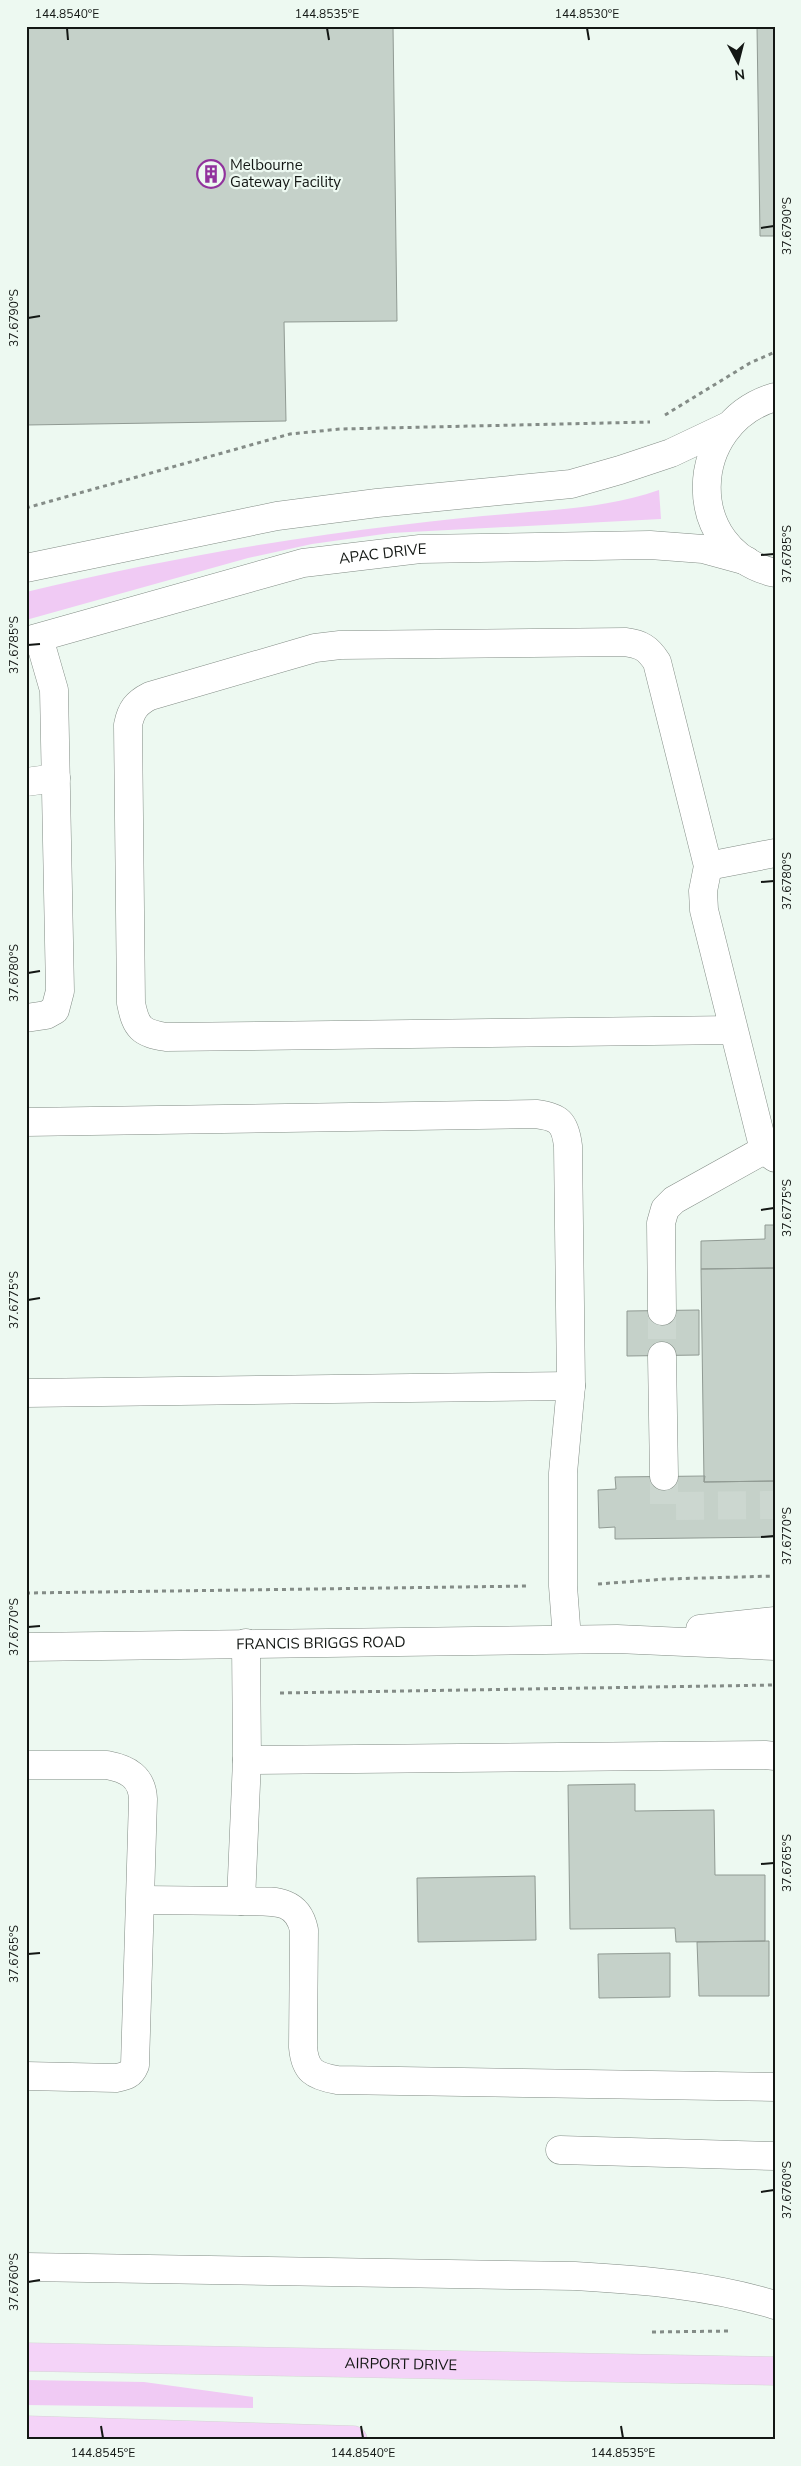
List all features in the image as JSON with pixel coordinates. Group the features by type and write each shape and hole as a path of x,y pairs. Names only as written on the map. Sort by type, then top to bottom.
{"main road":[{"name":"AIRPORT DRIVE","path":"26,2357 775,2371"},
{"path":"26,2430 352,2440"}],"street":[{"path":"26,568 277,516 376,503 571,484 671,453 728,426 752,406 775,397"},
{"path":"728,426 715,446 707,468 707,500 717,529 726,542 759,566 775,587"},
{"name":"APAC DRIVE","path":"33,640 303,563 420,549 650,544 703,549 759,566"},
{"path":"26,1018 46,1015 55,1010 60,992 54,690 33,640"},
{"path":"662,1311 661,1223 665,1209 674,1200 769,1154 734,1030 704,910 703,891 708,866 657,662 650,651 639,644 625,642 350,645 315,648 150,696 138,702 131,712 128,725 131,1003 134,1019 141,1029 166,1037 734,1030"},
{"path":"26,782 56,778"},
{"path":"708,866 775,854"},
{"path":"26,1122 536,1114 551,1116 561,1122 567,1133 570,1206 571,1386 563,1473 563,1586 567,1639"},
{"path":"662,1356 664,1476"},
{"path":"26,1392 571,1386"},
{"name":"FRANCIS BRIGGS ROAD","path":"617,1638 775,1621"},
{"name":"FRANCIS BRIGGS ROAD","path":"26,1647 617,1638 775,1646"},
{"path":"241,1901 247,1760 246,1643"},
{"path":"247,1760 765,1754 775,1756"},
{"path":"26,1765 107,1765 129,1772 137,1779 143,1789 137,2057 132,2072 125,2077 116,2078 26,2076"},
{"path":"142,1900 241,1901 288,1905 296,1910 302,1919 304,1930 304,2060 312,2072 323,2078 347,2080 775,2087"},
{"path":"560,2150 775,2156"},
{"path":"26,2267 575,2276 650,2280 713,2289 775,2304"}],"path":[{"path":"662,417 750,363 775,352"},
{"path":"26,508 290,434 340,430 654,422"},
{"path":"26,1593 563,1586 666,1579 775,1576"},
{"path":"247,1694 775,1685"}],"shaded area":[{"path":"659,490 661,519 391,533 312,544 248,558 26,620 26,592 119,571 260,545 354,531 489,515 589,506 624,500"},
{"path":"26,2380 144,2382 253,2397 253,2408 26,2405"}],"building":[{"name":"Melbourne Gateway Facility","path":"26,26 393,26 397,321 284,322 286,421 26,425"},
{"path":"757,26 775,26 775,236 760,236"},
{"path":"765,1225 775,1225 775,1268 701,1269 701,1241 765,1239"},
{"path":"775,1268 775,1481 704,1482 701,1269"},
{"path":"699,1310 699,1355 627,1356 627,1311"},
{"path":"705,1476 704,1482 775,1481 775,1537 615,1539 615,1527 599,1528 598,1490 616,1489 615,1477"},
{"path":"635,1784 635,1811 714,1810 715,1875 765,1875 765,1941 676,1942 675,1928 570,1929 568,1785"},
{"path":"535,1876 536,1940 418,1942 417,1878"},
{"path":"769,1941 769,1996 699,1996 697,1942"},
{"path":"670,1953 670,1997 599,1998 598,1954"}],"tunnel":[{"path":"662,1311 662,1356"},
{"path":"664,1476 664,1506 775,1505"}],"place":[{"name":"Melbourne Gateway Facility","path":"211,174"}]}
